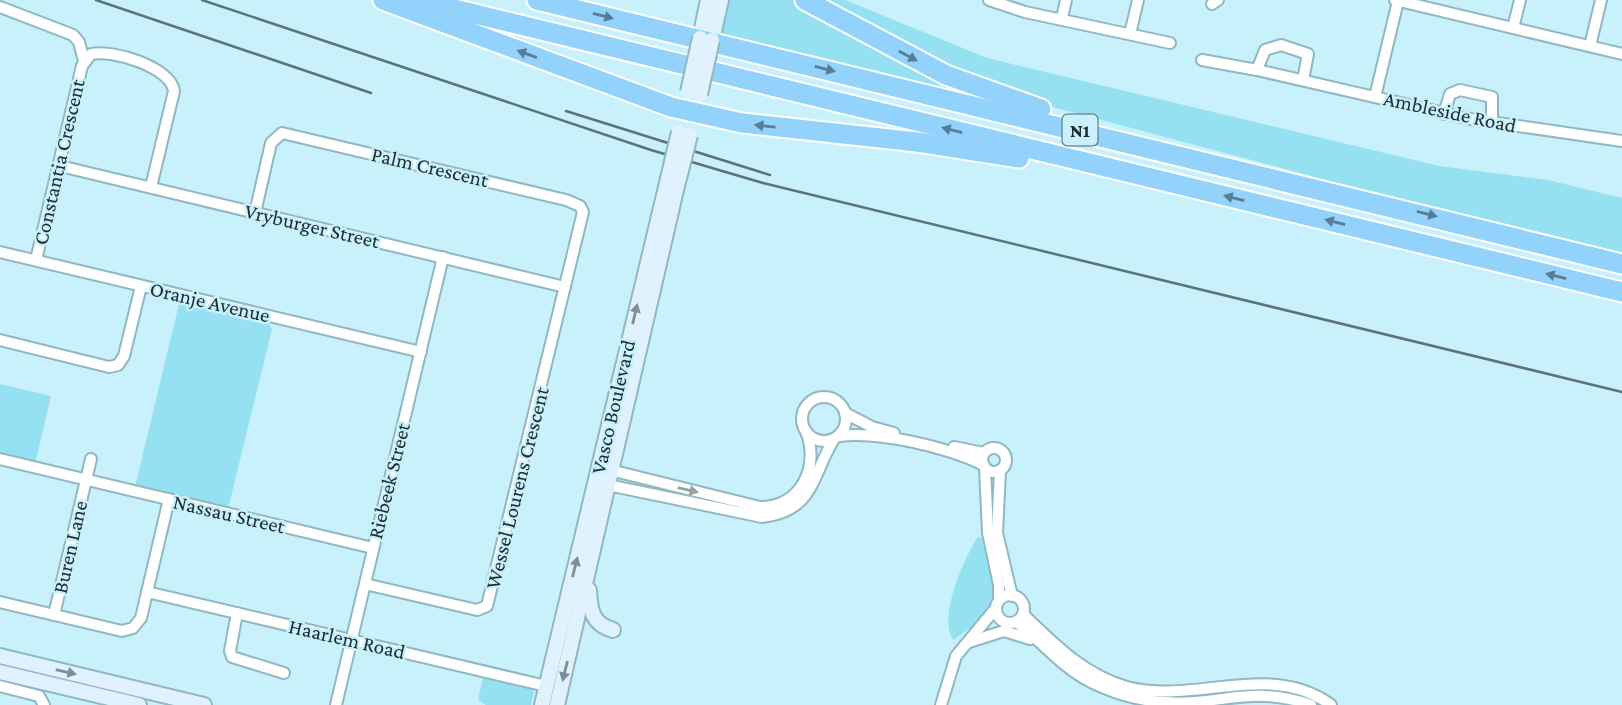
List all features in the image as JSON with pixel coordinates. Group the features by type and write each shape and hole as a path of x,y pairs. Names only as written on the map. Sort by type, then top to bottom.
{"highway":[{"path":"383,0 689,115 916,142 1138,175"},
{"name":"N1","path":"417,0 1622,292"},
{"name":"N1","path":"537,0 1399,207 1622,264"},
{"path":"804,0 933,69 989,92 1092,125 1399,207"}],"main road":[{"path":"708,0 710,18"},
{"path":"710,18 721,0"},
{"name":"Vasco Boulevard","path":"542,705 604,477 710,18"},
{"name":"Vasco Boulevard","path":"557,705 589,578 604,477"},
{"path":"589,578 593,617 613,630"},
{"path":"0,656 204,705"},
{"path":"0,672 139,705"}],"street":[{"path":"1062,18 1066,0"},
{"path":"1130,34 1138,0"},
{"path":"1397,0 1622,54"},
{"name":"Ambleside Road","path":"1397,0 1375,97 1492,123 1622,141"},
{"path":"1514,29 1520,0"},
{"path":"1590,46 1601,0"},
{"path":"993,1 1170,43"},
{"path":"0,7 73,35 79,42 84,61"},
{"path":"1257,70 1265,50 1281,45 1308,54 1304,80"},
{"name":"Constantia Crescent","path":"36,260 84,61 91,54 104,52 158,70 172,81 174,91 151,187"},
{"path":"1202,60 1375,97"},
{"path":"1444,114 1450,94 1460,90 1492,97 1492,123"},
{"name":"Palm Crescent","path":"255,213 271,143 279,134 289,133 575,202 582,209 583,218 565,286"},
{"name":"Vryburger Street","path":"60,166 565,286"},
{"name":"Oranje Avenue","path":"0,252 421,352"},
{"name":"Riebeek Street","path":"336,705 443,257"},
{"path":"0,340 109,367 118,365 124,356 141,286"},
{"name":"Wessel Lourens Crescent","path":"365,584 477,610 487,606 565,286"},
{"path":"604,477 771,508 792,499 801,490 811,456 804,412 814,400 834,400 845,413 872,427 984,453 995,447 1004,453 1006,464 1000,471 997,533 1012,596 1022,602 1015,619 967,643"},
{"path":"604,477 762,517 775,516 788,511 807,496 821,460 845,425 845,413"},
{"path":"806,431 815,439 869,434 964,457 1000,471"},
{"path":"984,453 988,533 998,616 1015,619 1078,663 1104,678 1128,687 1183,692 1265,684 1302,690 1331,705"},
{"path":"86,480 91,459"},
{"path":"0,472 2,460"},
{"name":"Nassau Street","path":"2,460 373,548"},
{"name":"Buren Lane","path":"54,615 86,480"},
{"path":"0,603 126,631 139,622 169,499"},
{"name":"Haarlem Road","path":"147,592 546,686"},
{"path":"941,705 951,667 998,604 1012,596"},
{"path":"237,614 230,650 232,657 284,673"},
{"path":"1015,619 1049,651"},
{"path":"967,643 1004,631 1029,637 1090,682 1137,698 1171,703 1260,694 1311,705"},
{"path":"0,686 43,702"}],"shaded area":[{"path":"729,0 796,0 1034,111 720,35"},
{"path":"814,0 845,0 987,58 1439,166 1548,180 1622,198 1622,253 1334,182 1034,102 985,85"},
{"path":"180,300 266,320 272,329 228,509 135,487"},
{"path":"0,384 51,396 35,464 0,455"},
{"path":"981,537 993,578 993,598 984,616 954,640 950,630 950,604 972,548 977,538"},
{"path":"484,673 535,687 531,705 486,705 478,700"}],"railway":[{"path":"96,0 371,93"},
{"path":"202,0 651,150 763,183 1622,392"},
{"path":"566,111 770,175"}]}
